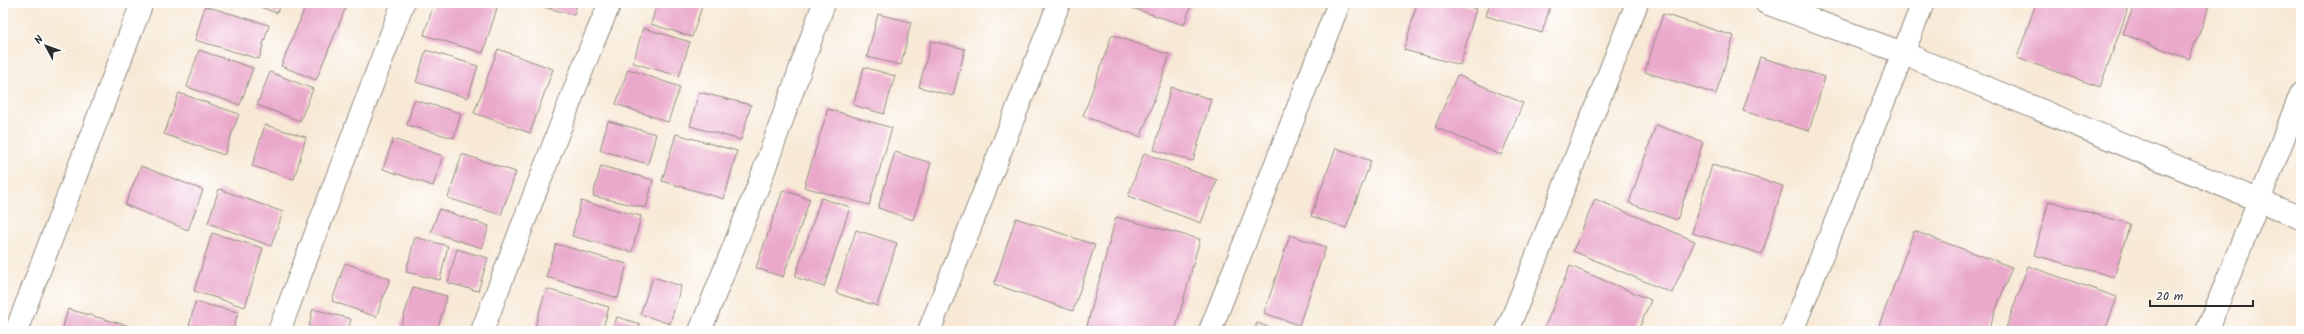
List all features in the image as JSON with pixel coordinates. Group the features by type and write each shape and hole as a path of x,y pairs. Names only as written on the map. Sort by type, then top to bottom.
{"street":[{"path":"16,331 142,3"},
{"path":"280,331 403,3"},
{"path":"482,331 591,47 610,3"},
{"path":"700,331 759,184 824,3"},
{"path":"929,331 1059,3"},
{"path":"1210,331 1339,3"},
{"path":"1508,331 1637,3"},
{"path":"1766,3 1903,53 2301,218"},
{"path":"1792,331 1924,3"},
{"path":"2206,331 2301,94"}],"building":[{"path":"249,3 281,3 277,13"},
{"path":"307,3 337,3 346,7 316,80 281,66"},
{"path":"434,3 481,3 497,8 483,53 424,35"},
{"path":"536,3 577,3 574,15 536,5"},
{"path":"657,3 703,3 692,37 651,24"},
{"path":"1117,3 1192,3 1184,25"},
{"path":"1417,3 1453,3 1476,9 1460,65 1404,50"},
{"path":"1490,3 1551,3 1542,33 1486,16"},
{"path":"2036,3 2130,3 2100,87 2017,58"},
{"path":"2135,3 2211,3 2189,59 2123,34"},
{"path":"205,6 269,25 259,59 195,40"},
{"path":"878,14 911,22 901,65 867,57"},
{"path":"1663,14 1734,36 1716,94 1645,72"},
{"path":"643,28 690,42 679,76 633,63"},
{"path":"1112,35 1170,55 1141,137 1083,116"},
{"path":"931,41 965,49 953,96 919,87"},
{"path":"498,49 553,69 530,133 474,113"},
{"path":"199,50 253,68 240,105 187,87"},
{"path":"426,50 478,66 468,98 416,82"},
{"path":"1760,57 1825,77 1809,131 1743,111"},
{"path":"864,67 895,76 884,114 853,105"},
{"path":"628,69 680,87 668,122 616,104"},
{"path":"270,72 313,89 300,121 257,105"},
{"path":"1457,75 1523,103 1501,155 1435,127"},
{"path":"1171,87 1211,99 1193,161 1154,150"},
{"path":"699,92 751,105 741,140 690,126"},
{"path":"179,93 239,114 224,155 164,134"},
{"path":"414,100 461,113 454,138 407,125"},
{"path":"828,109 892,128 869,205 804,187"},
{"path":"608,121 656,134 648,164 600,150"},
{"path":"265,125 306,137 294,179 252,166"},
{"path":"1656,125 1703,142 1677,220 1629,203"},
{"path":"676,134 737,151 724,199 662,181"},
{"path":"393,139 443,156 433,186 383,169"},
{"path":"1336,148 1371,161 1346,228 1311,216"},
{"path":"895,152 931,163 913,220 878,208"},
{"path":"1144,153 1217,180 1201,223 1128,196"},
{"path":"462,154 516,172 501,215 448,198"},
{"path":"1712,165 1783,186 1762,254 1692,233"},
{"path":"141,166 203,190 188,230 125,205"},
{"path":"601,166 653,180 646,208 593,196"},
{"path":"219,189 283,212 271,246 208,223"},
{"path":"783,190 810,199 783,277 756,268"},
{"path":"821,198 850,207 824,287 795,277"},
{"path":"1595,199 1695,241 1672,293 1573,251"},
{"path":"581,201 641,216 632,252 572,236"},
{"path":"2049,201 2130,224 2114,277 2034,255"},
{"path":"439,209 489,226 482,248 431,232"},
{"path":"1116,217 1200,239 1175,331 1106,331 1087,326"},
{"path":"1016,218 1095,245 1073,311 994,284"},
{"path":"856,230 897,243 877,306 836,293"},
{"path":"1914,231 2012,267 1988,331 1877,331"},
{"path":"212,233 263,248 245,307 194,291"},
{"path":"1290,235 1326,247 1299,325 1264,313"},
{"path":"415,237 448,246 440,280 406,272"},
{"path":"556,244 627,264 618,298 546,277"},
{"path":"457,249 488,258 478,291 448,283"},
{"path":"345,263 390,279 376,317 332,301"},
{"path":"1570,266 1651,300 1638,331 1543,331"},
{"path":"2028,266 2117,297 2105,331 2005,331"},
{"path":"653,277 681,286 670,324 640,314"},
{"path":"413,287 447,296 437,331 418,331 401,326"},
{"path":"546,289 609,307 602,331 534,330"},
{"path":"195,302 238,312 233,331 188,331"},
{"path":"68,309 140,329 140,331 62,331"},
{"path":"313,309 351,319 348,331 308,331"},
{"path":"617,317 640,324 638,331 612,331"},
{"path":"1257,323 1279,331 1254,331"},
{"path":"1066,327 1078,331 1065,331"}]}
